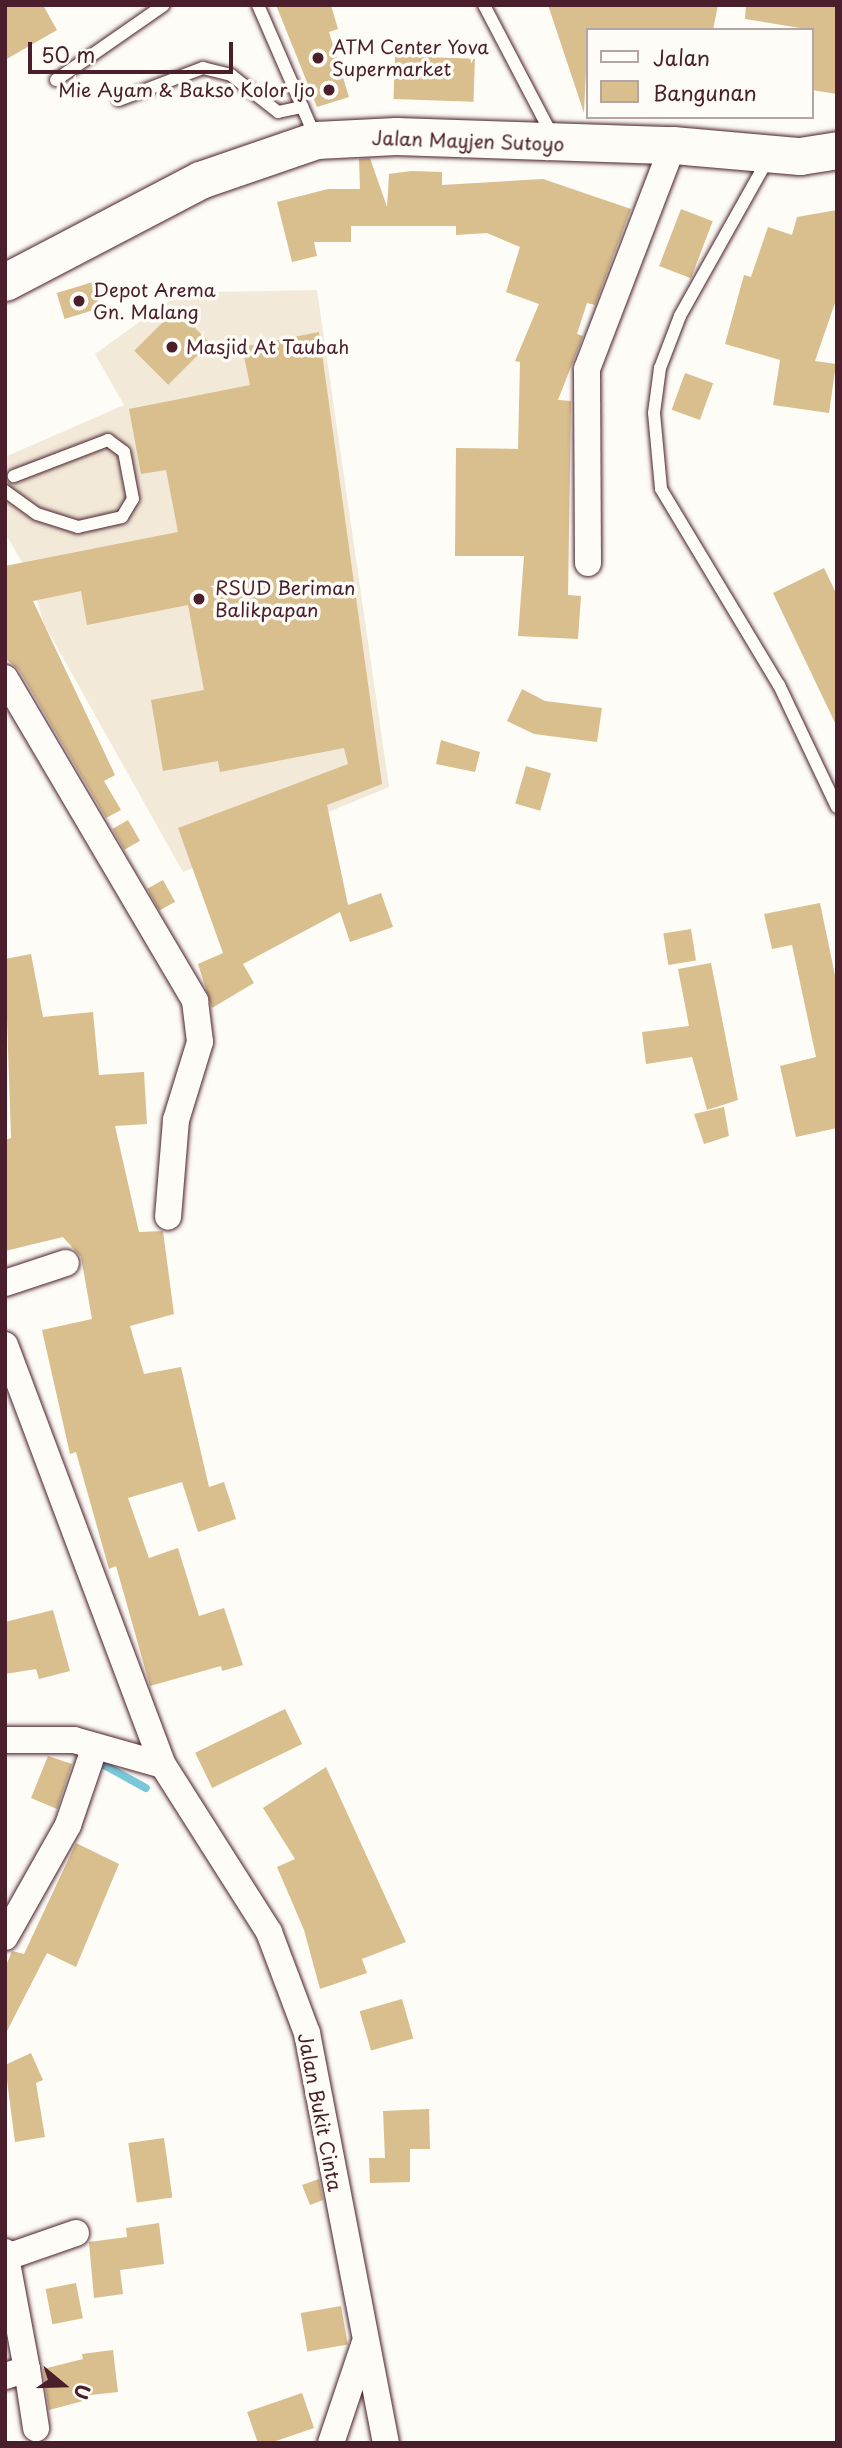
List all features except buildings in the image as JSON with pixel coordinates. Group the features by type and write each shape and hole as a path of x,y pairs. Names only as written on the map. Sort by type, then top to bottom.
{"main road":[{"name":"Jalan Mayjen Sutoyo","path":"5,282 309,123 396,136 556,145 673,145 770,155 837,150"}],"street":[{"path":"588,563 587,369 673,145"},
{"path":"5,678 195,1001 200,1042 176,1120 168,1217"},
{"path":"5,1283 66,1263"},
{"name":"Jalan Bukit Cinta","path":"5,1345 163,1765 269,1932 307,2034 363,2345 385,2441"},
{"path":"5,1740 95,1746 163,1765"},
{"path":"5,1937 68,1825 95,1746"},
{"path":"36,2428 16,2372 6,2255 76,2234"},
{"path":"331,2443 363,2345"}],"lane":[{"path":"56,80 164,5"},
{"path":"258,5 309,123"},
{"path":"484,5 556,145"},
{"path":"119,100 203,68 231,75 278,112 309,123"},
{"path":"770,155 680,316 660,368 654,413 661,489 779,685 837,807"},
{"path":"5,491 37,514 79,527 122,517 133,499 124,452 108,440 14,476"}],"shaded area":[{"name":"RSUD Beriman Balikpapan","path":"317,290 389,787 183,872 44,624 29,574 5,533 5,457 124,405 95,354 167,302 212,292"}],"waterway":[{"path":"95,1760 146,1788"}],"place":[{"name":"ATM Center Yova Supermarket","path":"318,58"},
{"name":"Mie Ayam & Bakso Kolor Ijo","path":"329,90"},
{"name":"Depot Arema Gn. Malang","path":"79,301"},
{"name":"Masjid At Taubah","path":"172,347"},
{"name":"RSUD Beriman Balikpapan","path":"199,599"}]}
